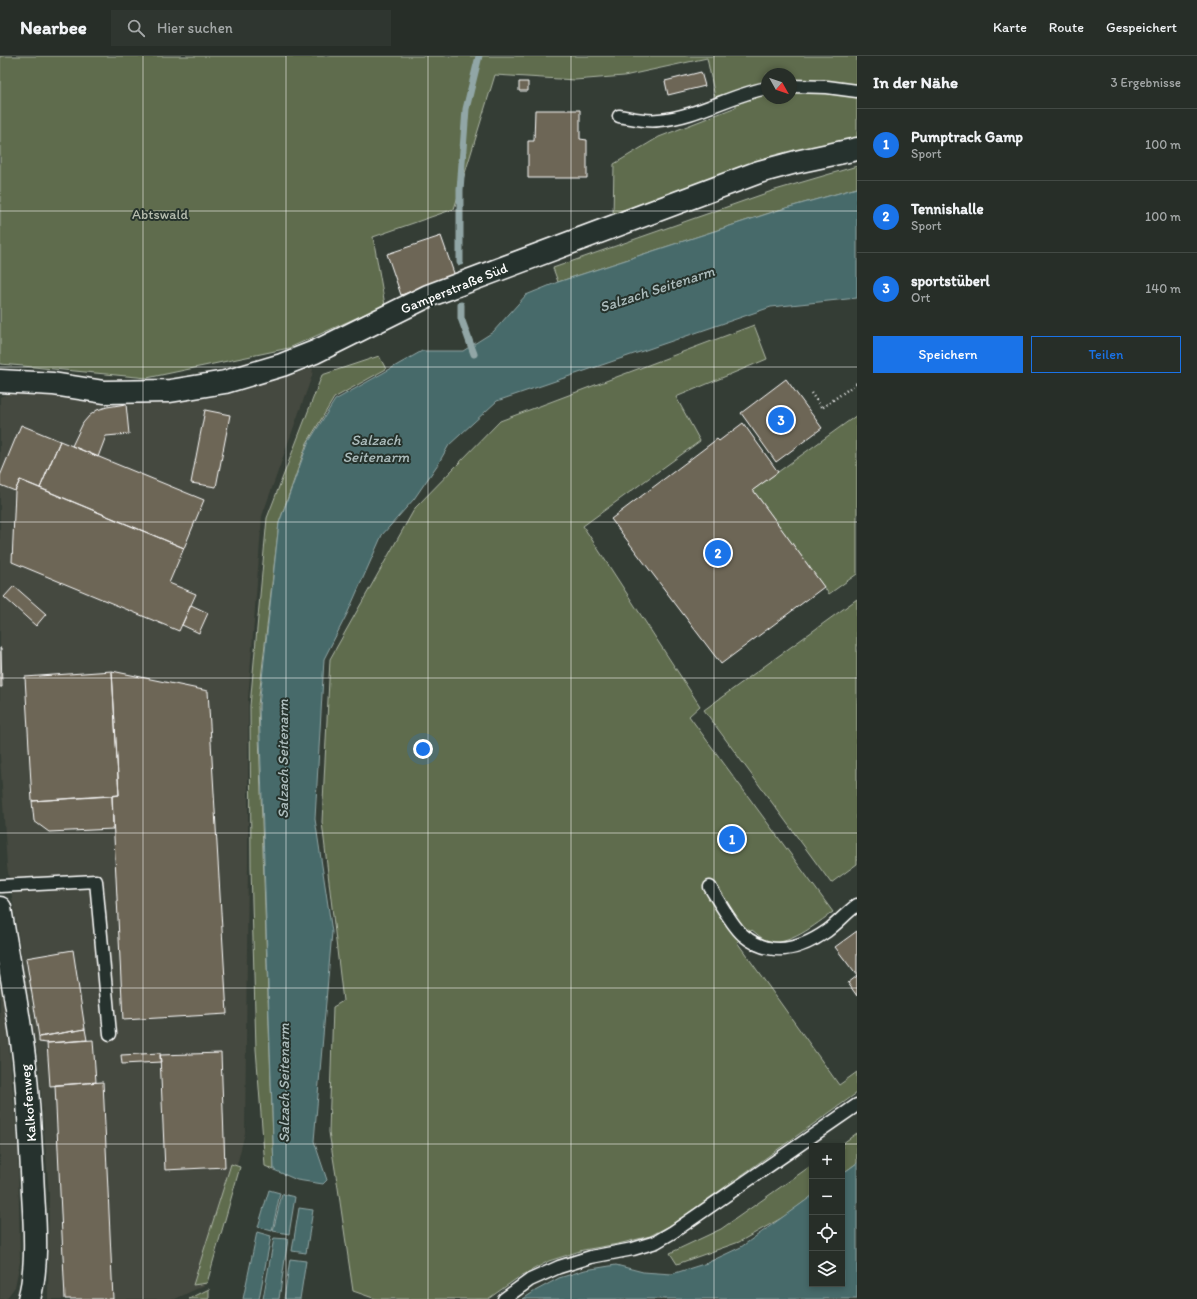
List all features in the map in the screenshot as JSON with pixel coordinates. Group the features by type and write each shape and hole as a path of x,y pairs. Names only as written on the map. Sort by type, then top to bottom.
{"street":[{"name":"Gamperstraße Süd","path":"0,381 53,384 104,392 170,391 225,382 282,365 315,352 428,296 759,172 796,162 857,149"},
{"name":"Kalkofenweg","path":"0,908 24,1058 32,1151 35,1251 32,1290 29,1299"}],"lane":[{"path":"797,86 857,90"},
{"path":"619,116 657,121 684,116 761,89"},
{"path":"0,886 96,881 110,1034"},
{"path":"710,887 742,935 760,947 776,950 798,946 821,934 857,905"},
{"path":"504,1299 530,1280 559,1267 656,1242 691,1220 857,1105"}],"path":[{"path":"811,393 822,408 857,383"}],"shaded area":[{"path":"313,368 312,376 262,516 248,700 245,1133 207,1284 175,1299 48,1299 49,1193 38,1058 7,866 0,756 0,397 11,392 38,391 141,404 223,396"},
{"path":"0,980 6,1012 18,1149 20,1262 15,1287 6,1299 0,1299"}],"green space":[{"name":"Abtswald","path":"0,56 857,56 857,139 822,145 759,162 613,217 614,164 659,137 736,107 735,91 715,97 707,58 624,76 575,80 495,75 454,209 373,237 385,305 289,348 147,378 0,364"},
{"path":"857,166 857,188 779,210 558,282 553,268 772,191"},
{"path":"754,325 767,359 676,397 700,441 583,526 700,706 689,716 833,912 801,934 792,938 773,942 765,940 752,930 737,942 839,1085 857,1072 857,1093 673,1224 650,1236 618,1244 583,1250 549,1261 519,1277 488,1299 376,1299 353,1291 329,1132 333,1007 343,1001 322,822 330,659 415,508 500,421"},
{"path":"379,356 386,369 334,398 307,443 279,523 258,705 274,1170 265,1166 256,1049 251,866 250,706 267,518 322,375"},
{"path":"857,415 857,574 829,594 753,490"},
{"path":"857,599 857,864 831,883 704,710"},
{"path":"857,1133 857,1163 845,1172 845,1143 843,1143"},
{"path":"231,1164 240,1167 207,1283 193,1285"},
{"path":"809,1167 809,1198 785,1216 739,1242 677,1264 670,1253 721,1229"},
{"path":"209,1289 209,1299 189,1299"}],"water":[{"name":"Salzach Seitenarm","path":"857,188 857,298 771,307 497,401 449,445 414,499 382,535 348,612 324,659 315,819 332,932 314,1141 327,1180 323,1184 297,1180 274,1170 259,706 279,523 308,443 335,400 422,351 463,351 493,332 526,295 558,282 779,210"},
{"path":"857,1163 857,1299 523,1299 559,1278 585,1270 616,1265 643,1272 672,1274 707,1263 741,1247 809,1198 809,1287 845,1287 845,1172"},
{"path":"269,1190 280,1193 272,1231 258,1227"},
{"path":"282,1194 295,1197 289,1234 273,1231"},
{"path":"299,1208 313,1210 306,1253 292,1251"},
{"path":"257,1232 271,1236 259,1299 243,1299"},
{"path":"274,1238 288,1239 279,1299 263,1299"},
{"path":"290,1259 306,1261 300,1299 284,1299"}],"building":[{"path":"701,72 705,86 668,95 665,81"},
{"path":"519,82 528,82 528,91 519,91"},
{"path":"535,110 580,110 580,139 587,140 587,178 528,178 528,141 534,141"},
{"path":"441,236 455,276 401,295 387,254"},
{"path":"786,379 822,428 776,462 741,413"},
{"path":"126,404 129,434 106,436 98,457 72,446 83,423 89,416 97,410"},
{"path":"205,410 230,415 216,487 191,483"},
{"path":"743,423 778,472 753,490 824,587 721,664 611,519 717,439 719,441"},
{"path":"21,425 60,441 40,488 20,480 15,491 0,485 0,476"},
{"path":"60,441 204,500 184,548 40,488"},
{"path":"20,480 184,548 169,583 196,594 179,631 12,562 15,491"},
{"path":"14,586 46,614 36,626 4,597"},
{"path":"191,605 208,613 199,633 182,625"},
{"path":"1,648 2,687 0,687"},
{"path":"112,671 119,795 32,801 25,677"},
{"path":"112,671 208,691 227,1014 123,1020 112,796 119,795"},
{"path":"112,796 113,829 49,832 34,821 32,801"},
{"path":"857,931 857,976 835,947"},
{"path":"73,950 85,1029 39,1037 26,958"},
{"path":"857,976 857,996 848,983"},
{"path":"85,1029 87,1040 47,1043 39,1042 39,1037"},
{"path":"93,1040 96,1082 50,1086 47,1043"},
{"path":"160,1053 161,1062 122,1064 121,1055"},
{"path":"221,1053 225,1167 165,1170 160,1055"},
{"path":"103,1082 113,1299 65,1299 55,1085"}],"waterway":[{"path":"460,262 460,190 466,109 479,56"},
{"path":"461,305 461,318 474,354"}],"place":[{"name":"sportstüberl","path":"781,420"},
{"name":"Tennishalle","path":"718,553"},
{"name":"Pumptrack Gamp","path":"732,839"}]}
